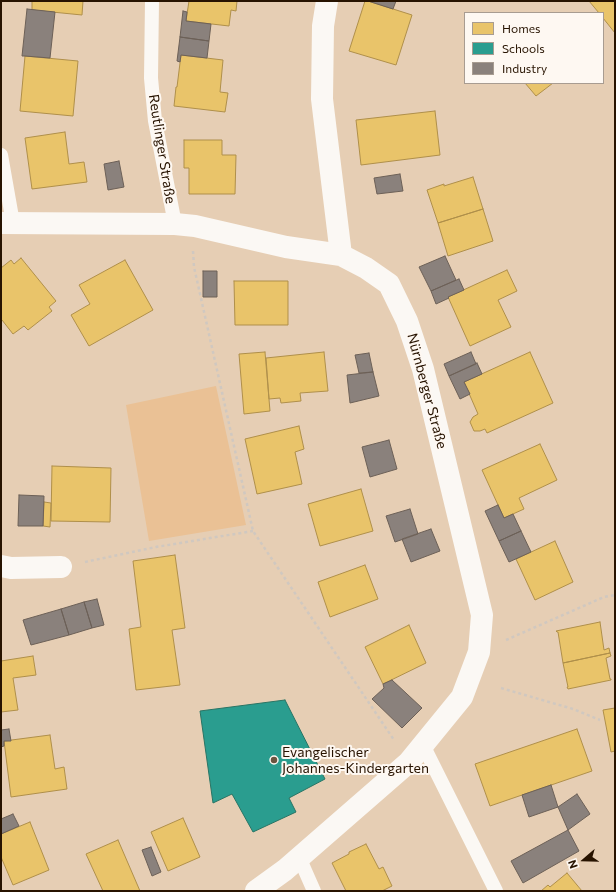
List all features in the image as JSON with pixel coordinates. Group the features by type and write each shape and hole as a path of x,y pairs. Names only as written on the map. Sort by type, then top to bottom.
{"street":[{"path":"327,1 323,26 322,99 340,255"},
{"name":"Reutlinger Straße","path":"7,223 185,225 286,247 340,255"},
{"name":"Nürnberger Straße","path":"256,891 285,870 409,762 462,697 479,652 482,615 424,370 407,321 389,284 366,268 340,255"},
{"path":"1,566 10,568 62,567"}],"lane":[{"name":"Reutlinger Straße","path":"152,1 151,78 155,121 185,225"},
{"name":"Reutlinger Straße","path":"1,155 7,223"},
{"path":"423,745 496,891"},
{"path":"299,857 314,891"}],"path":[{"path":"185,225 192,244 194,267 253,531 409,762"},
{"path":"62,567 156,547 253,531"},
{"path":"479,652 604,597 615,595"},
{"path":"501,688 573,709 600,720"}],"shaded area":[{"path":"216,386 246,525 149,541 126,405"}],"building: Homes":[{"path":"32,1 83,1 82,15 32,10"},
{"path":"189,1 237,1 236,11 231,10 229,26 186,21"},
{"path":"365,1 412,15 396,65 349,51"},
{"path":"589,1 615,1 615,33 604,19 604,12 598,12"},
{"path":"181,55 223,60 220,92 228,93 225,112 174,106"},
{"path":"25,56 78,61 73,116 20,111"},
{"path":"526,84 552,84 536,96"},
{"path":"435,111 440,155 361,165 356,120"},
{"path":"65,132 69,164 84,162 87,182 32,189 25,138"},
{"path":"184,140 222,140 222,155 236,155 235,194 189,194 189,168 184,168"},
{"path":"473,177 483,209 438,223 427,190"},
{"path":"483,209 493,241 448,256 438,223"},
{"path":"21,258 56,301 49,307 52,311 28,330 24,326 13,334 2,320 1,322 1,268 11,260 14,264"},
{"path":"125,260 153,310 89,346 71,315 90,304 79,285"},
{"path":"507,270 517,291 498,300 511,327 470,346 448,297"},
{"path":"234,281 288,281 288,325 235,325"},
{"path":"265,352 270,411 244,414 239,354"},
{"path":"324,352 328,391 300,393 301,401 281,403 280,398 269,399 266,358"},
{"path":"530,352 553,403 487,433 485,429 474,431 470,422 473,417 478,414 464,382"},
{"path":"299,426 304,449 295,452 302,484 257,494 245,439"},
{"path":"540,444 557,480 519,498 524,509 504,518 482,470"},
{"path":"52,466 111,468 110,522 51,521"},
{"path":"361,489 373,531 320,546 308,504"},
{"path":"44,502 51,503 50,527 43,526"},
{"path":"555,541 573,582 535,600 516,559"},
{"path":"175,555 185,628 172,630 180,685 136,690 129,629 141,627 133,561"},
{"path":"365,565 378,599 330,617 318,582"},
{"path":"600,622 604,650 609,648 610,653 563,663 558,632 556,631"},
{"path":"409,625 426,663 383,684 365,647"},
{"path":"610,653 611,656 606,658 611,680 568,689 563,663"},
{"path":"33,656 36,675 13,678 18,710 1,712 1,661"},
{"path":"615,708 615,751 611,752 603,710"},
{"path":"577,729 592,771 490,806 475,764"},
{"path":"50,735 55,769 64,767 67,789 11,797 4,741"},
{"path":"183,818 200,857 168,871 151,832"},
{"path":"30,822 49,870 13,885 1,857 1,834"},
{"path":"118,840 140,891 103,891 86,854"},
{"path":"366,844 379,869 383,867 392,886 382,891 346,891 332,863 349,854 349,852"},
{"path":"567,873 582,891 541,891 548,885 550,887"}],"building: Schools":[{"path":"285,700 325,779 289,798 296,812 253,832 232,794 213,803 200,711"}],"building: Industry":[{"path":"368,1 396,1 393,9"},
{"path":"27,9 55,12 50,58 22,56"},
{"path":"183,11 187,12 186,21 211,24 209,41 180,37"},
{"path":"180,37 209,41 207,58 181,55 180,62 177,61"},
{"path":"119,161 124,187 108,190 104,164"},
{"path":"400,174 403,191 377,194 374,178"},
{"path":"445,256 456,280 431,291 419,267"},
{"path":"203,271 217,271 217,297 203,297"},
{"path":"459,279 464,290 436,304 431,291"},
{"path":"471,352 476,364 449,376 444,364"},
{"path":"369,353 373,372 359,373 355,355"},
{"path":"477,363 482,374 464,382 470,394 460,399 449,376"},
{"path":"373,372 379,396 350,403 347,375"},
{"path":"389,440 397,469 370,477 362,447"},
{"path":"19,495 44,496 43,526 18,526"},
{"path":"498,505 504,518 513,514 521,531 499,541 485,511"},
{"path":"410,509 418,534 395,542 386,516"},
{"path":"431,529 440,551 411,562 402,539"},
{"path":"521,531 531,552 509,562 499,541"},
{"path":"97,599 104,625 92,628 84,602"},
{"path":"84,602 92,628 69,635 61,609"},
{"path":"61,609 69,635 31,645 23,620"},
{"path":"392,680 422,708 402,728 372,699 384,688 383,684"},
{"path":"9,729 11,741 4,741 4,746 1,747 1,730"},
{"path":"551,785 558,807 529,817 522,795"},
{"path":"577,794 590,814 568,830 558,807"},
{"path":"13,814 19,826 1,834 1,819"},
{"path":"568,830 579,851 523,883 511,861"},
{"path":"151,847 161,872 152,876 142,850"}],"place":[{"name":"Evangelischer Johannes-Kindergarten","path":"274,760"}]}
